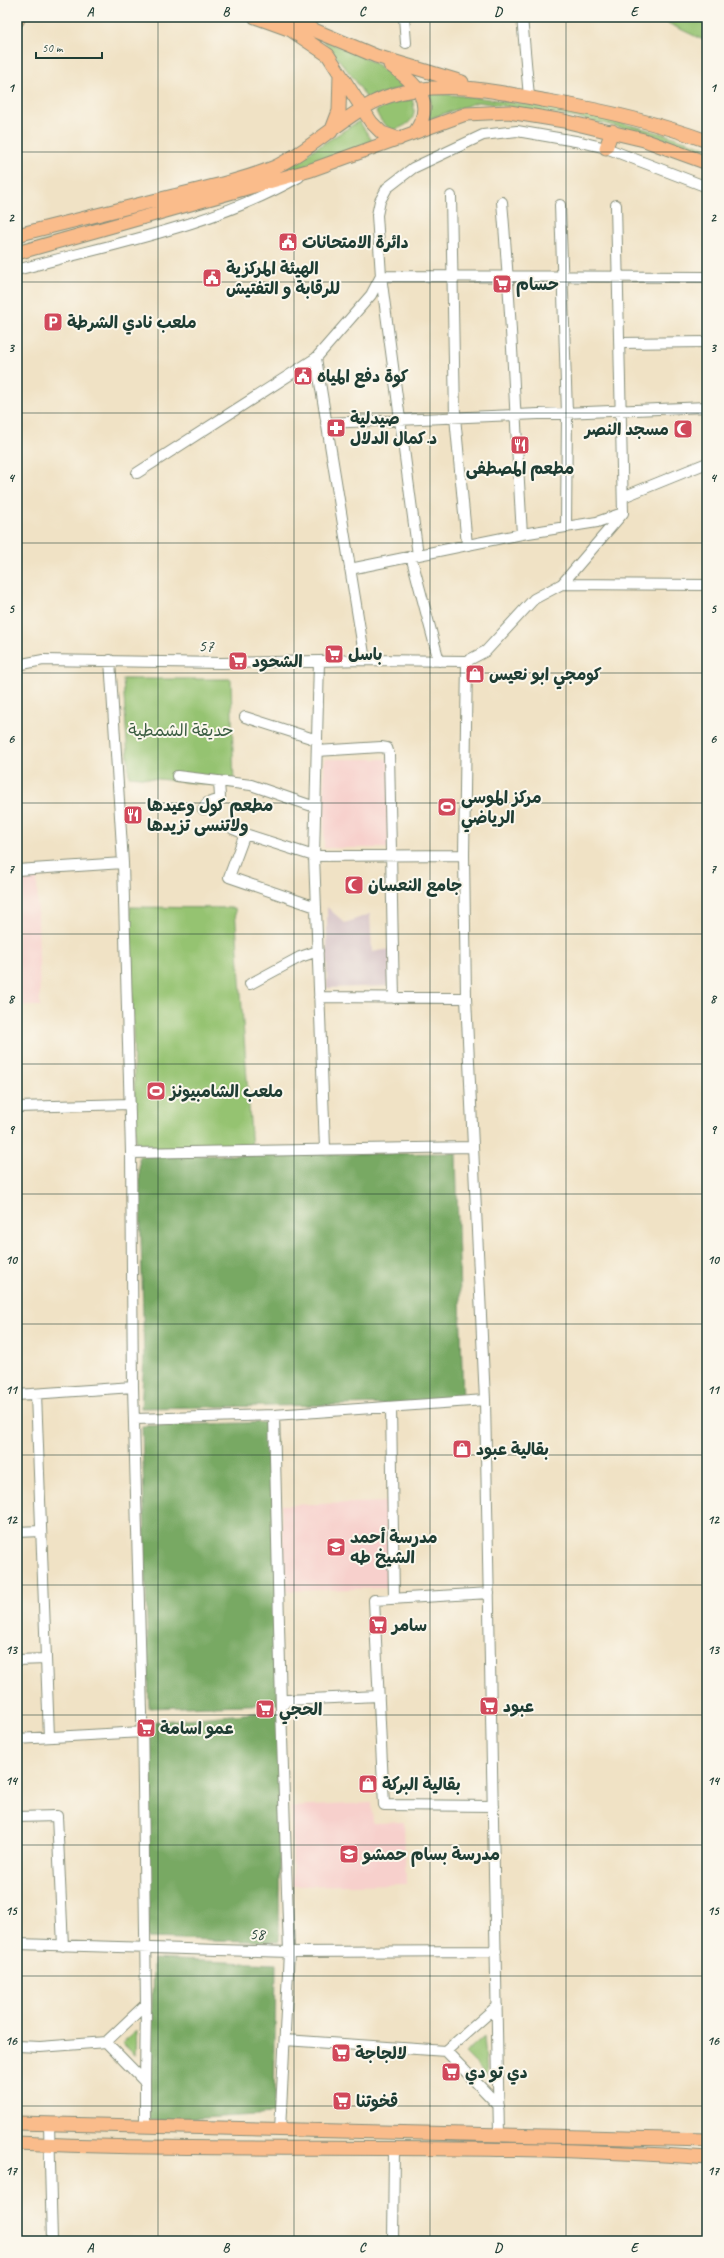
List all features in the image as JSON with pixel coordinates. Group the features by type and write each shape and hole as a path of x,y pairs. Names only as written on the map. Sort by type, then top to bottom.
{"main road":[{"path":"17,21 19,17"},
{"path":"255,17 297,34 328,55 371,122 382,133 399,139"},
{"path":"283,17 376,56 428,73 482,88 607,111 676,130 707,141"},
{"path":"376,56 408,78 418,89 422,98 424,120 415,132"},
{"path":"331,132 339,110 339,72"},
{"path":"17,235 210,187 274,167 306,150 364,109 388,96 418,89 482,88"},
{"path":"17,253 311,170 466,114 509,112 612,131 644,140 707,163"},
{"path":"606,148 612,131"},
{"path":"17,2123 707,2140"},
{"path":"416,2132 416,2148"},
{"path":"17,2143 416,2148 646,2153 707,2158"}],"street":[{"path":"404,17 406,44"},
{"path":"522,17 528,97"},
{"path":"439,661 415,556 400,420 381,276 377,222 378,208 387,188 413,168 472,139 505,131 528,132 606,148 707,187"},
{"path":"17,270 196,221 238,207 311,170"},
{"path":"451,196 455,417 468,545"},
{"path":"502,202 509,276 514,415 522,534"},
{"path":"560,205 564,276 567,412 566,526"},
{"path":"500,2134 485,1400 466,998 464,855 467,661 486,651 534,599 562,584 623,513 619,277 616,205"},
{"path":"381,276 707,277"},
{"path":"137,473 316,358 372,295 381,276"},
{"path":"620,343 707,342"},
{"path":"316,358 365,660"},
{"path":"326,423 707,407"},
{"path":"623,497 707,463"},
{"path":"350,569 522,534 596,522 623,513"},
{"path":"562,584 707,585"},
{"name":"57","path":"17,665 44,660 221,663 365,660 467,661"},
{"path":"110,660 123,863 132,1153 133,1387 135,1419 146,1946 145,2126"},
{"path":"319,661 314,856 325,1148"},
{"path":"244,716 317,740"},
{"path":"317,751 386,748 389,754 394,998"},
{"path":"177,776 251,786 315,807"},
{"path":"203,809 207,803 218,800 220,797 219,781"},
{"path":"233,829 314,856 464,855"},
{"path":"245,834 230,877 316,907"},
{"path":"17,870 123,863"},
{"path":"250,984 300,956 318,951"},
{"path":"320,997 466,998"},
{"path":"17,1107 130,1104"},
{"path":"132,1153 472,1146"},
{"path":"17,1395 133,1387"},
{"path":"36,1394 49,1737"},
{"path":"135,1419 274,1415 485,1400"},
{"path":"391,1407 394,1599"},
{"path":"274,1415 288,1952 280,2130"},
{"path":"17,1532 41,1531"},
{"path":"489,1593 374,1600 384,1805 493,1806"},
{"path":"17,1660 46,1659"},
{"path":"281,1707 287,1700 378,1696"},
{"path":"17,1739 142,1732"},
{"path":"17,1817 57,1816 63,1946"},
{"name":"58","path":"17,1944 63,1946 146,1946 288,1952 496,1951"},
{"path":"17,2046 40,2047 106,2042 146,2004"},
{"path":"446,2052 497,2006"},
{"path":"285,2040 446,2052 499,2106"},
{"path":"106,2042 145,2082"},
{"path":"49,2124 48,2144 52,2241"},
{"path":"393,2241 394,2148"}],"shaded area":[{"path":"324,759 392,759 388,848 324,848"},
{"path":"37,876 40,1006 17,1006 17,879"},
{"path":"327,907 345,923 370,914 372,952 390,949 388,986 327,988"},
{"name":"مدرسة أحمد الشيخ طه","path":"387,1502 390,1588 284,1591 281,1505"},
{"name":"مدرسة بسام حمشو","path":"372,1803 373,1823 404,1822 406,1884 293,1886 292,1807"}],"green space":[{"path":"655,17 707,17 707,40 701,39"},
{"path":"323,40 366,58 384,70 403,87 367,99 355,80"},
{"path":"431,93 466,96 536,106 605,119 640,127 707,148 707,153 676,142 632,130 578,118 478,102 429,119"},
{"path":"412,99 414,111 412,119 409,123 394,130 383,123 379,118 376,111 390,104"},
{"path":"359,121 373,142 283,175 17,250 283,169"},
{"name":"حديقة الشمطية","path":"123,679 231,679 234,787 129,776"},
{"path":"130,907 235,908 252,1150 136,1149"},
{"path":"456,1153 463,1403 141,1408 144,1357 139,1156"},
{"path":"275,1422 278,1704 149,1708 142,1426"},
{"path":"280,1711 279,1942 148,1938 149,1722"},
{"path":"153,1959 276,1964 274,2114 149,2121"},
{"path":"136,2031 135,2055 122,2043"},
{"path":"484,2036 487,2075 465,2053"}],"place":[{"name":"دائرة الامتحانات","path":"288,242"},
{"name":"الهيئة المركزية للرقابة و التفتيش","path":"212,278"},
{"name":"حسام","path":"502,284"},
{"name":"ملعب نادي الشرطة","path":"53,322"},
{"name":"كوة دفع المياه","path":"303,376"},
{"name":"صيدلية د.كمال الدلال","path":"336,428"},
{"name":"مسجد النصر","path":"683,429"},
{"name":"مطعم المصطفى","path":"520,445"},
{"name":"باسل","path":"334,654"},
{"name":"الشحود","path":"238,661"},
{"name":"كومجي ابو نعيس","path":"475,674"},
{"name":"مركز الموسى الرياضي","path":"447,807"},
{"name":"مطعم كول وعيدها ولاتنسى تزيدها","path":"133,815"},
{"name":"جامع النعسان","path":"354,885"},
{"name":"ملعب الشامبيونز","path":"156,1091"},
{"name":"بقالية عبود","path":"462,1449"},
{"name":"مدرسة أحمد الشيخ طه","path":"336,1547"},
{"name":"سامر","path":"378,1625"},
{"name":"عبود","path":"489,1706"},
{"name":"الحجي","path":"265,1709"},
{"name":"عمو اسامة","path":"146,1728"},
{"name":"بقالية البركة","path":"368,1784"},
{"name":"مدرسة بسام حمشو","path":"349,1854"},
{"name":"لالجاجة","path":"341,2053"},
{"name":"دي تو دي","path":"451,2072"},
{"name":"قخوتنا","path":"342,2101"}]}
